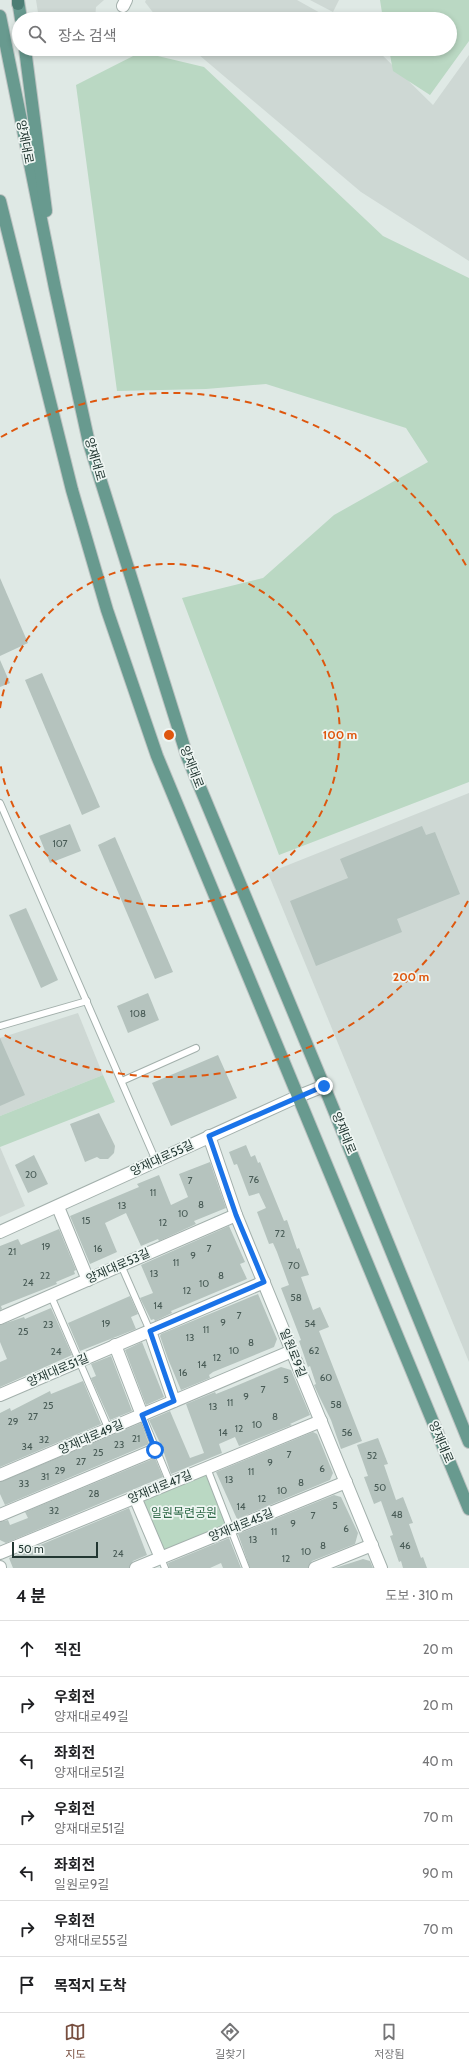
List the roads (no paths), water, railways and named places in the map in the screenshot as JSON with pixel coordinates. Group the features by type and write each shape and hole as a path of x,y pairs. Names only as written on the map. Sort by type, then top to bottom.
{"main road":[{"path":"18,1 20,12"},
{"name":"양재대로","path":"0,16 55,288 89,443 187,756 324,1086 469,1442"},
{"path":"26,56 33,101 55,288"},
{"name":"양재대로","path":"0,201 72,490 110,618 157,756 469,1509"}],"street":[{"name":"양재대로55길","path":"0,1232 58,1207 209,1136 324,1086"},
{"name":"일원로9길","path":"209,1136 236,1215 381,1568"},
{"path":"58,1207 88,1280"},
{"name":"양재대로53길","path":"0,1318 236,1215"},
{"name":"양재대로51길","path":"0,1395 264,1282"},
{"path":"150,1331 174,1401"},
{"path":"115,1346 142,1415"},
{"name":"양재대로49길","path":"0,1475 292,1351"},
{"name":"양재대로47길","path":"0,1553 321,1422"},
{"path":"0,1515 155,1450"},
{"name":"양재대로45길","path":"136,1568 163,1563 231,1529 346,1482"},
{"path":"136,1497 163,1563"},
{"path":"315,1568 372,1545"}],"lane":[{"path":"0,803 156,1161"},
{"path":"0,1026 87,1001"},
{"path":"122,1081 196,1048"},
{"path":"121,1265 150,1331"},
{"path":"51,1296 109,1430"},
{"path":"142,1415 155,1450 170,1483"},
{"path":"207,1468 246,1568"}],"park label":[{"name":"일원목련공원","path":"184,1513"}]}
